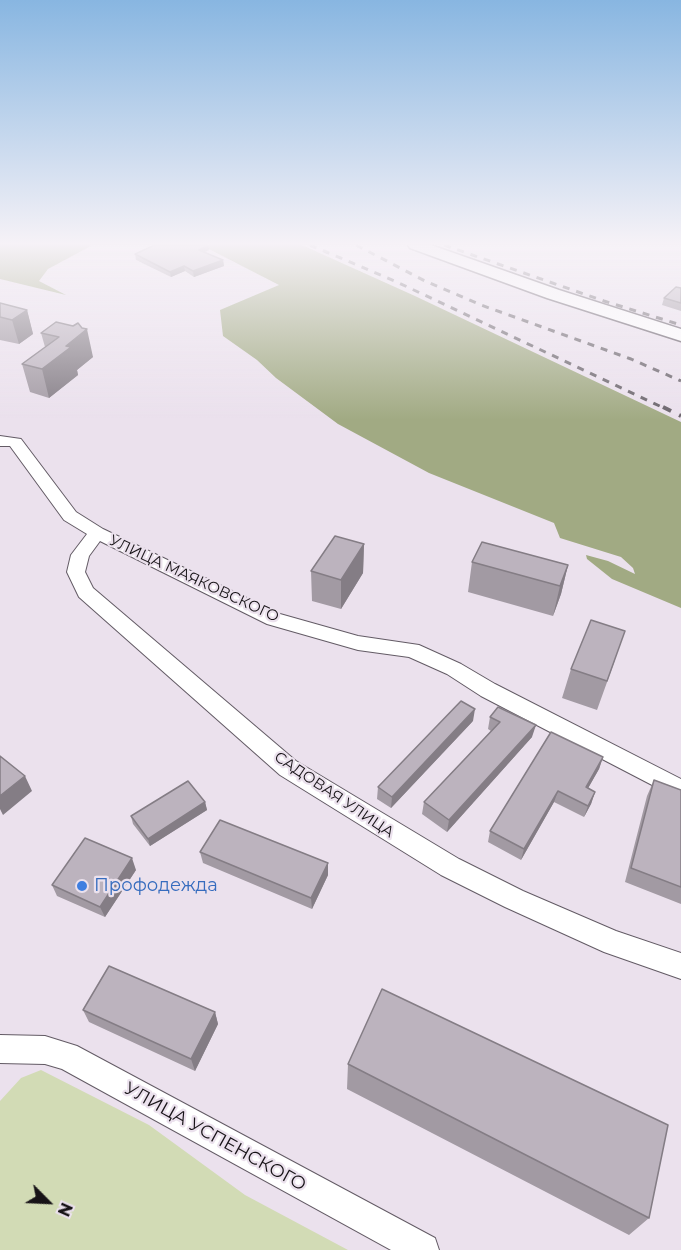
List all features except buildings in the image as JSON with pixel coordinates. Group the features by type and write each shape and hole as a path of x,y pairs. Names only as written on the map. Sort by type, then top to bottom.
{"street":[{"path":"583,303 681,334"},
{"name":"УЛИЦА МАЯКОВСКОГО","path":"0,441 15,442 70,516 97,533 274,619 358,643 412,650 454,669 488,690 681,790"},
{"name":"САДОВАЯ УЛИЦА","path":"97,533 80,555 76,572 86,592 288,768 450,867 514,899 613,943 681,966"},
{"name":"УЛИЦА УСПЕНСКОГО","path":"0,1050 45,1050 67,1056 423,1250"}],"green space":[{"path":"236,303 430,303 681,422 681,608 612,579 587,559 586,555 608,561 635,574 633,568 621,557 560,538 554,523 429,473 338,424 223,336 220,310"},
{"path":"41,1070 149,1125 245,1195 348,1250 0,1250 0,1101 21,1078"}],"railway":[{"path":"442,303 666,409"},
{"path":"477,303 631,359 681,381"},
{"path":"611,303 681,325"},
{"path":"663,407 681,416"}],"place":[{"name":"Профодежда","path":"82,886"}]}
